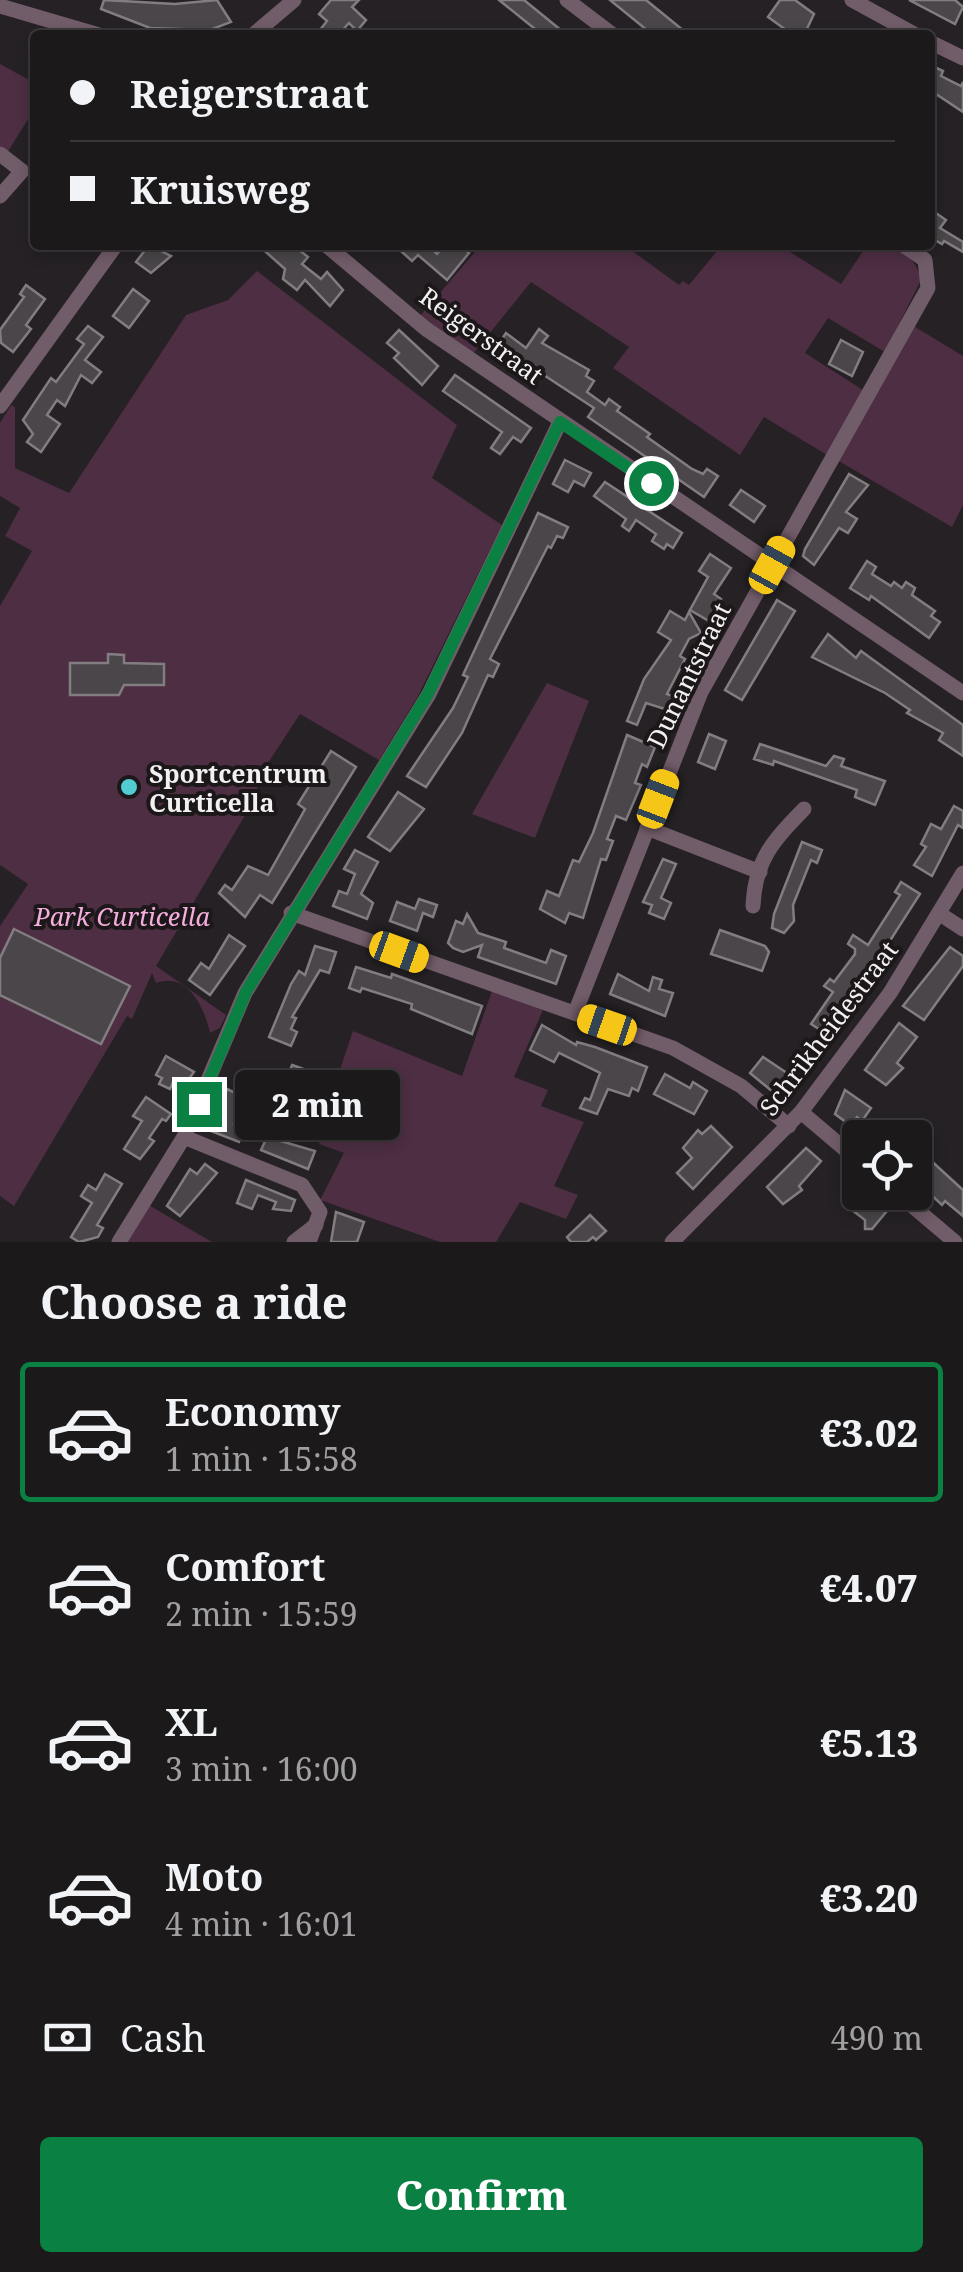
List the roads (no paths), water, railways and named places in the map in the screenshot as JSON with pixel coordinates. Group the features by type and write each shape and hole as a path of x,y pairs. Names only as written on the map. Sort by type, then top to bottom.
{"street":[{"path":"259,30 294,0"},
{"path":"566,0 589,29"},
{"path":"852,0 907,30"},
{"path":"0,6 83,30"},
{"path":"935,44 963,58"},
{"path":"0,154 22,171 0,196"},
{"path":"0,406 112,250"},
{"name":"Reigerstraat","path":"332,250 426,330 963,693"},
{"name":"Dunantstraat","path":"574,1013 702,692 928,288 928,268 908,250"},
{"path":"119,1242 184,1138 246,992 428,694 560,422"},
{"path":"753,906 760,872 777,832 804,809"},
{"path":"647,828 760,872"},
{"name":"Schrikheidestraat","path":"672,1242 801,1112 890,993 963,873"},
{"path":"291,913 702,1061 741,1086 789,1126"},
{"path":"940,914 963,930"},
{"path":"801,1112 842,1147"},
{"path":"184,1138 302,1185 317,1203 310,1242"},
{"path":"917,1210 955,1242"},
{"path":"294,1242 316,1224"}],"place":[{"name":"Sportcentrum Curticella","path":"129,787"}],"park label":[{"name":"Park Curticella","path":"122,916"}]}
